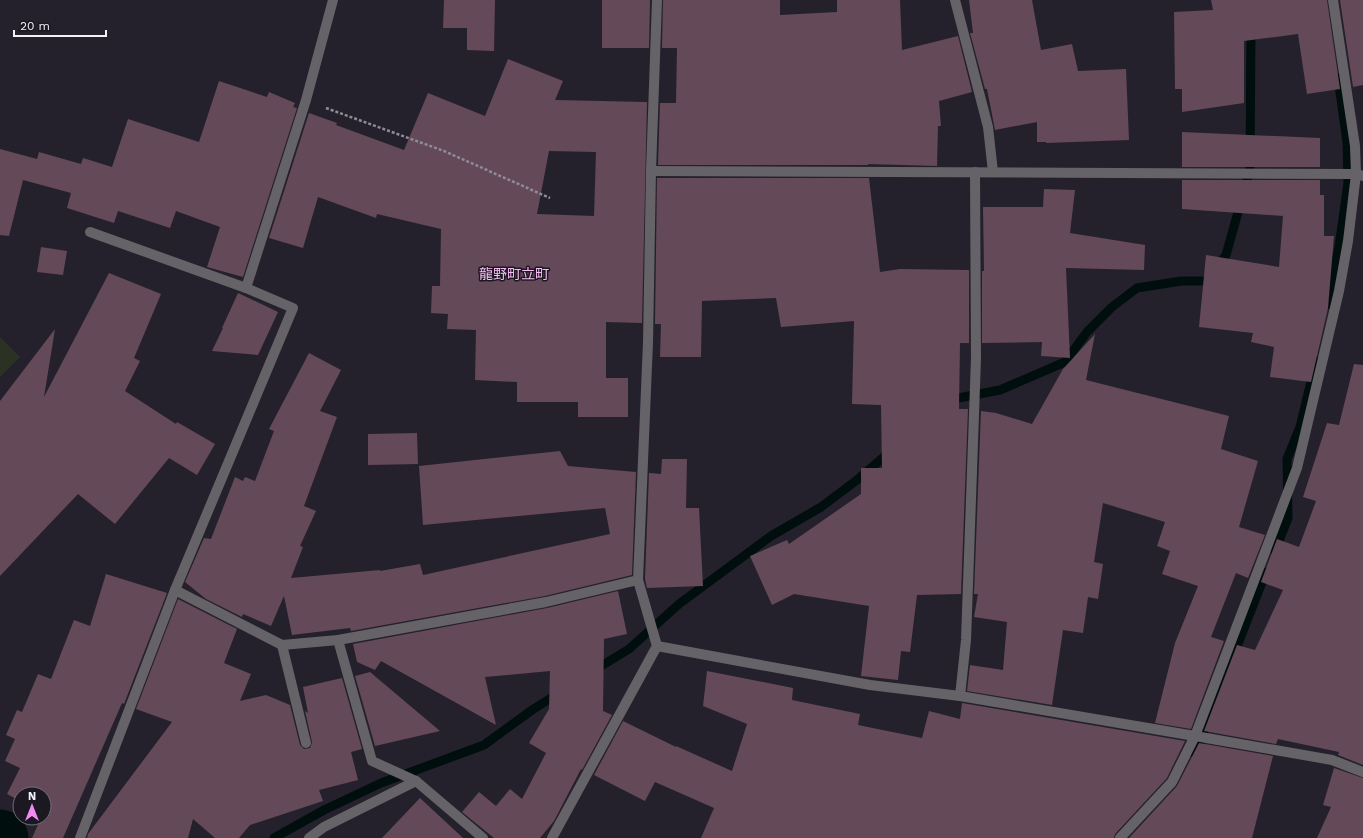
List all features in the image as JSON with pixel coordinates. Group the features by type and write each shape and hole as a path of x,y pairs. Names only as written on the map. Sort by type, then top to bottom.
{"street":[{"path":"246,288 306,100 333,0"},
{"path":"552,838 658,646 638,580 648,342 651,171 657,0"},
{"path":"954,0 988,127 993,172"},
{"path":"1120,838 1172,782 1195,736 1297,468 1340,291 1359,175 1333,0"},
{"path":"651,171 1359,175"},
{"path":"960,696 966,640 976,358 975,172"},
{"path":"80,838 175,590 293,308 246,288 90,232"},
{"path":"175,590 282,645 338,640 546,602 638,580"},
{"path":"338,640 372,761 416,781 483,838"},
{"path":"282,645 306,743"},
{"path":"658,646 870,685 960,696 1332,760 1363,772"},
{"path":"309,838 324,827 416,781"}],"path":[{"path":"306,100 444,151 550,198"}],"green space":[{"path":"0,337 20,357 0,377"}],"building":[{"path":"444,0 495,0 494,51 467,50 467,28 443,28"},
{"path":"602,0 650,0 649,48 602,48"},
{"path":"663,0 780,0 780,15 837,12 837,0 900,0 902,50 958,36 972,92 939,101 941,126 938,126 937,166 868,164 658,165 660,103 676,103 677,48 662,48"},
{"path":"969,0 1032,0 1041,50 1072,44 1078,71 1126,69 1129,140 1037,142 1037,122 995,130 987,89 985,89 970,33 973,33"},
{"path":"1211,0 1327,0 1340,89 1307,94 1298,34 1244,41 1244,103 1182,112 1182,89 1175,89 1174,12 1213,10"},
{"path":"1340,0 1363,0 1363,85 1353,87"},
{"path":"508,59 563,81 555,100 647,102 642,323 606,322 606,378 628,378 628,417 578,417 578,402 517,402 517,382 475,380 476,330 447,329 448,314 431,313 432,286 440,286 441,229 377,214 376,218 318,197 303,248 269,238 309,113 337,123 336,125 404,150 428,93 485,116","holes":["549,151 596,152 594,216 537,214"]},
{"path":"219,81 267,97 269,92 295,103 293,107 297,108 243,277 207,267 220,227 176,211 170,228 118,211 114,223 67,208 71,193 23,180 9,236 0,235 0,149 37,159 39,152 81,164 83,158 112,167 128,119 199,142"},
{"path":"1182,132 1320,138 1320,167 1182,167"},
{"path":"657,178 869,178 880,272 900,269 969,270 969,343 960,343 959,409 968,409 961,594 917,595 910,652 901,651 898,680 861,676 869,606 794,594 772,605 750,556 787,540 789,544 861,494 861,468 882,468 881,405 852,404 854,321 781,327 776,298 702,301 701,357 660,357 661,324 655,324"},
{"path":"1182,180 1320,180 1320,195 1324,195 1324,236 1334,236 1328,308 1311,382 1270,377 1274,347 1251,342 1253,333 1199,327 1206,255 1279,267 1283,216 1182,209"},
{"path":"1044,189 1075,190 1070,233 1145,245 1144,270 1066,268 1070,358 1041,356 1042,342 982,343 982,271 984,271 983,207 1043,207"},
{"path":"41,247 67,251 63,275 37,272"},
{"path":"109,273 161,294 134,358 140,361 125,391 176,424 177,422 215,444 197,475 169,458 115,524 78,494 0,576 0,401 55,329 44,397"},
{"path":"238,293 278,312 258,355 212,351"},
{"path":"1095,334 1086,380 1229,416 1221,449 1258,461 1239,527 1265,535 1248,578 1236,573 1211,637 1224,641 1191,729 1155,723 1175,643 1198,586 1162,574 1170,551 1157,546 1165,522 1103,503 1094,562 1103,564 1098,599 1088,597 1083,633 1063,630 1052,705 967,691 970,665 1003,670 1007,622 974,617 978,594 974,594 981,411 996,413 1032,424 1063,369"},
{"path":"309,353 341,370 320,411 337,417 304,506 316,511 300,546 303,547 291,578 380,571 420,564 423,575 610,534 605,508 423,525 419,466 560,451 568,466 636,472 632,575 545,596 351,631 350,628 292,635 284,596 271,626 243,614 242,617 206,599 185,582 204,538 211,539 235,477 243,481 245,477 255,481 274,431 269,429"},
{"path":"1354,364 1363,365 1363,765 1338,755 1339,752 1278,739 1276,744 1204,731 1237,645 1255,650 1283,590 1261,582 1277,539 1299,547 1316,501 1303,497 1327,423 1339,425"},
{"path":"417,433 418,464 368,465 368,434"},
{"path":"662,459 687,459 686,508 699,508 703,586 647,588 645,579 649,473 661,474"},
{"path":"106,574 167,593 124,704 122,703 63,838 32,838 37,826 52,826 52,786 12,786 12,797 7,794 20,768 5,761 15,739 6,735 17,710 22,712 38,674 51,679 74,620 90,626"},
{"path":"618,591 627,634 604,639 603,711 612,715 582,770 581,769 554,821 540,838 494,838 462,812 479,792 496,806 510,789 522,799 546,753 529,743 549,709 550,671 485,677 496,725 381,661 375,670 357,662 353,644 547,608"},
{"path":"178,599 237,629 224,663 251,674 240,701 266,695 290,705 300,745 304,749 310,748 312,742 305,711 308,713 303,687 342,678 362,749 351,752 358,780 319,790 323,801 250,825 239,838 215,838 193,819 188,838 87,838 88,834 172,722 136,709"},
{"path":"707,671 793,688 792,700 860,714 858,725 922,738 929,711 960,719 962,703 1185,741 1167,778 1115,834 1114,838 701,838 714,808 655,782 645,801 594,775 623,721 676,747 732,771 747,724 703,706"},
{"path":"370,672 440,731 375,746 355,676"},
{"path":"1199,743 1273,756 1252,838 1129,838 1177,786"},
{"path":"1334,768 1363,778 1363,838 1317,838 1331,807 1323,805"},
{"path":"420,798 463,838 382,838"}],"waterway":[{"path":"948,400 1000,390 1065,362 1087,332 1112,307 1137,288 1181,281 1207,281 1226,255 1250,169 1251,29"},
{"path":"1327,305 1339,247 1348,183 1347,142 1338,78"},
{"path":"1275,551 1288,518 1287,459 1300,427 1316,361"},
{"path":"593,671 629,649 679,604 771,536 821,507 857,480 891,451"},
{"path":"1195,754 1266,572"},
{"path":"274,838 324,810 381,783 484,745 532,710 559,693"}],"district":[{"name":"龍野町立町","path":"514,274"}]}
